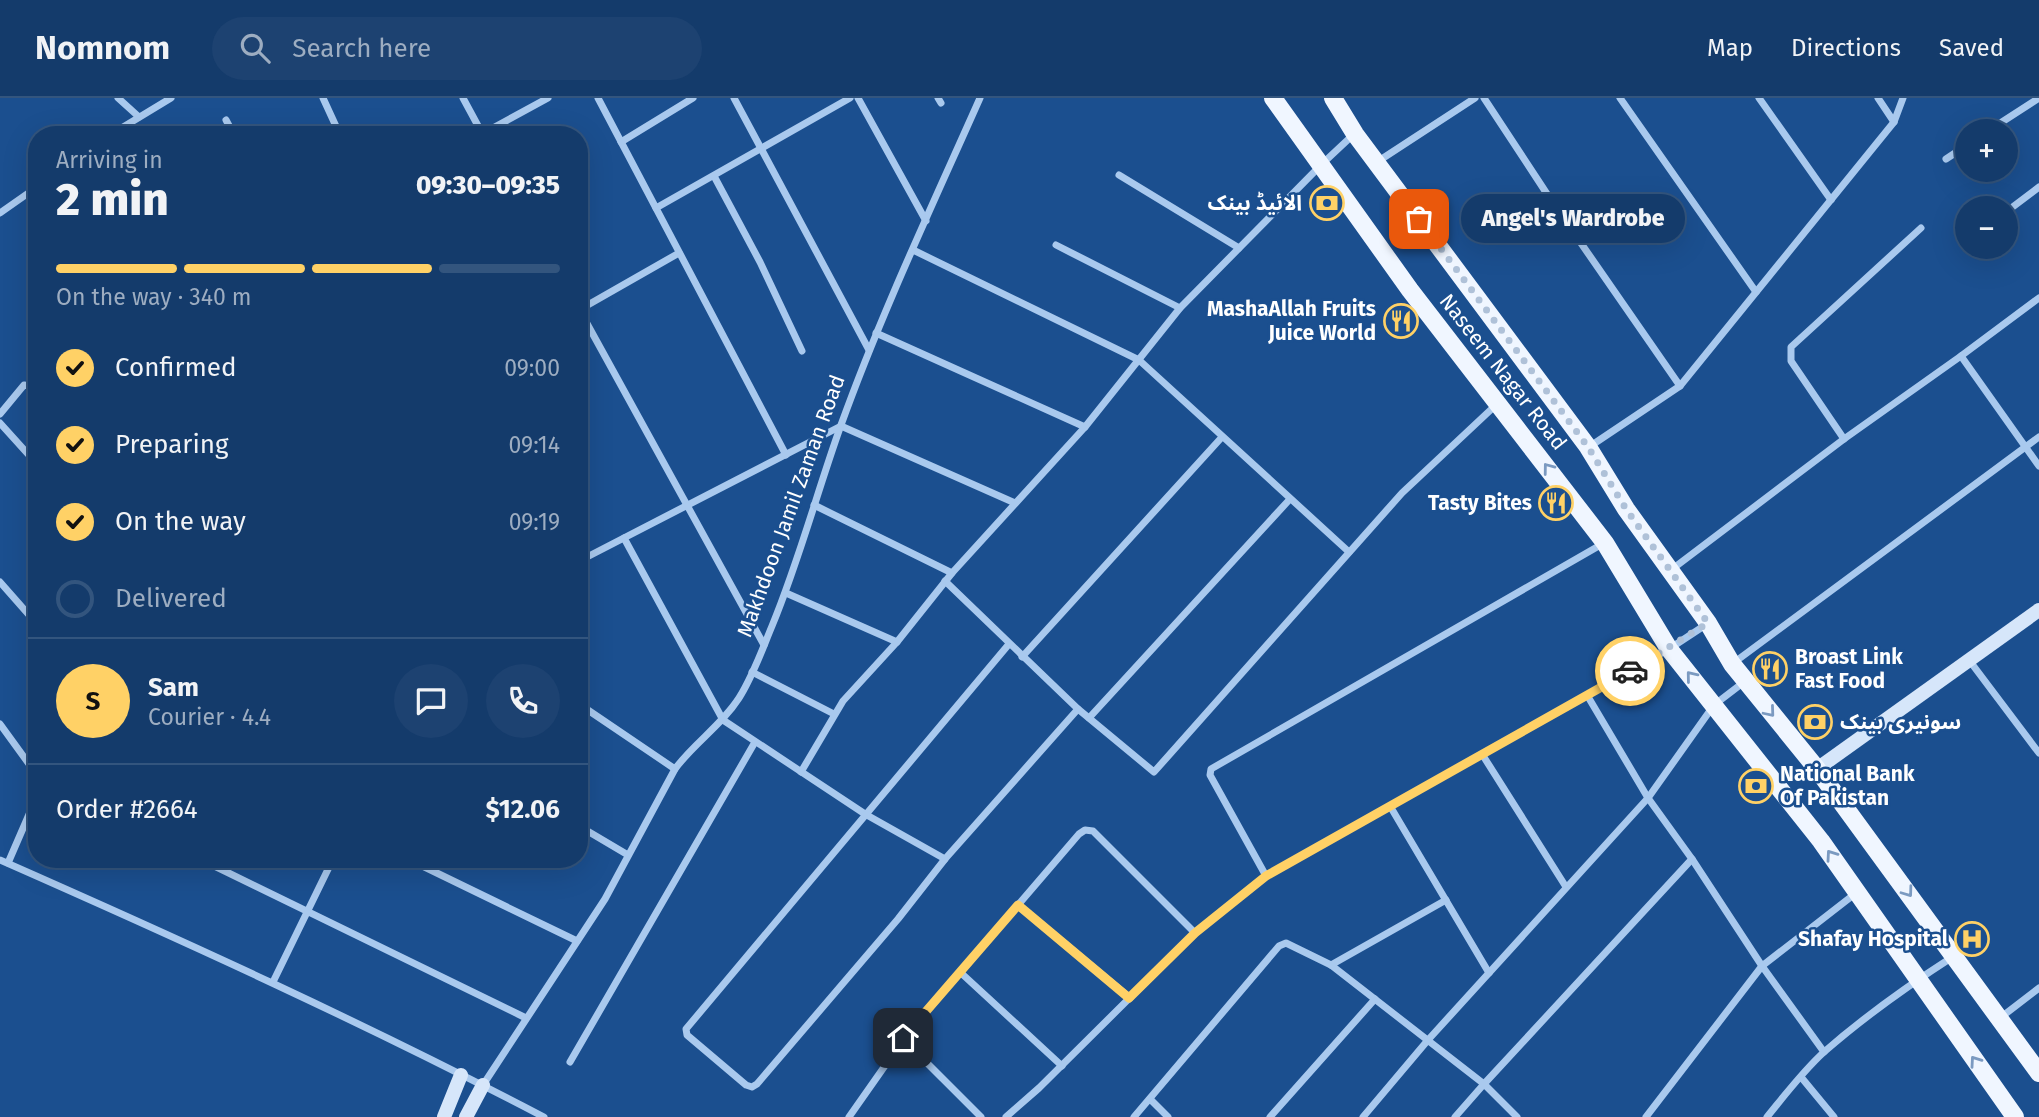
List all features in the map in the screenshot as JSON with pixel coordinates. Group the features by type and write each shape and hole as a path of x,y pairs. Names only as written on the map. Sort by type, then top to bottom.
{"main road":[{"name":"Naseem Nagar Road","path":"1273,98 1410,290 1605,543 1669,649 1821,841 2015,1117"},
{"name":"Naseem Nagar Road","path":"1336,99 1355,134 1588,447 1626,509 1708,623 1744,682 1817,769 2039,1073"}],"street":[{"path":"118,98 139,117"},
{"path":"124,126 171,98"},
{"path":"323,98 337,126"},
{"path":"463,98 478,126"},
{"path":"497,126 548,98"},
{"path":"598,98 786,456"},
{"path":"621,142 693,98"},
{"path":"734,98 869,350"},
{"path":"656,208 850,98"},
{"path":"858,98 926,221"},
{"name":"Makhdoon Jamil Zaman Road","path":"466,1117 483,1085 605,899 675,769 685,755 723,720 740,697 786,593 869,350 980,98"},
{"path":"1377,162 1475,98"},
{"path":"1484,98 1680,386"},
{"path":"1620,98 1756,292"},
{"path":"1759,98 1831,200"},
{"path":"1878,98 1894,122"},
{"path":"1588,447 1680,386 1894,122 1903,98"},
{"path":"2007,119 2039,98"},
{"path":"226,120 229,126"},
{"path":"801,772 834,714 897,642 945,581 1085,427 1180,308 1355,134"},
{"path":"1946,159 1955,153"},
{"path":"1119,175 1239,248"},
{"path":"714,176 760,262 802,351"},
{"path":"2018,203 2039,187"},
{"path":"0,213 28,193"},
{"path":"1844,439 1791,361 1791,347 1922,228"},
{"path":"1056,245 1180,308"},
{"path":"914,250 1139,360 1349,552"},
{"path":"588,305 679,253"},
{"path":"1671,571 1844,439 2039,298"},
{"path":"588,326 764,645"},
{"path":"877,333 1085,427"},
{"path":"1961,356 2039,466"},
{"path":"0,414 24,385 28,386"},
{"path":"945,581 1078,709 1154,772 1402,493 1499,403"},
{"path":"0,423 28,454"},
{"path":"588,556 841,426 1015,503"},
{"path":"1022,657 1222,437"},
{"path":"1732,664 2039,437"},
{"path":"1089,718 1290,499"},
{"path":"814,505 953,573"},
{"path":"624,538 723,720 865,814 945,859"},
{"path":"1266,876 1210,775 1211,769 1605,543"},
{"path":"0,582 28,614"},
{"path":"786,593 897,642"},
{"path":"1817,769 2039,610"},
{"path":"1006,1117 1062,1066 1195,933 1266,876 1669,649 1708,623"},
{"path":"1009,644 686,1030 687,1035 746,1085 752,1087 757,1084 898,919 945,859 1078,709"},
{"path":"1969,660 2039,753"},
{"path":"752,672 834,714"},
{"path":"1363,1117 1648,798 1714,705 1744,682"},
{"path":"1587,695 1648,798 1824,1052"},
{"path":"588,710 675,769"},
{"path":"0,724 28,763"},
{"path":"570,1062 755,743"},
{"path":"1482,754 1566,887"},
{"path":"1390,806 1489,973"},
{"path":"8,863 28,817"},
{"path":"849,1117 903,1038 1085,830 1093,831 1195,933"},
{"path":"588,831 628,855"},
{"path":"1455,1117 1692,859"},
{"path":"0,860 273,982 544,1117"},
{"path":"219,868 526,1018"},
{"path":"273,982 328,868"},
{"path":"427,868 577,941"},
{"path":"1646,1117 1762,966 1857,893"},
{"path":"1331,965 1446,900"},
{"path":"1018,905 1129,998"},
{"path":"1134,1117 1279,946 1286,943 1331,965 1483,1084 1517,1117"},
{"path":"1767,1117 1824,1052 1917,979 1954,956"},
{"path":"960,972 1062,1066"},
{"path":"2000,1018 2039,988"},
{"path":"1270,1117 1375,999"},
{"path":"903,1038 981,1117"},
{"path":"444,1117 461,1075"},
{"path":"1801,1077 1834,1117"},
{"path":"1150,1099 1168,1117"}],"way so far":[{"path":"1419,219 1588,447 1626,509 1708,623 1630,671"}],"place":[{"name":"الائیڈ بینک","path":"1327,203"},
{"name":"Angel's Wardrobe","path":"1419,219"},
{"name":"MashaAllah Fruits Juice World","path":"1401,321"},
{"name":"Tasty Bites","path":"1556,503"},
{"name":"Broast Link Fast Food","path":"1770,669"},
{"name":"سونیری بینک","path":"1815,722"},
{"name":"National Bank Of Pakistan","path":"1756,786"},
{"name":"Shafay Hospital","path":"1972,939"}],"route":[{"path":"903,1038 1018,905 1129,998 1195,933 1266,876 1630,671"}]}
